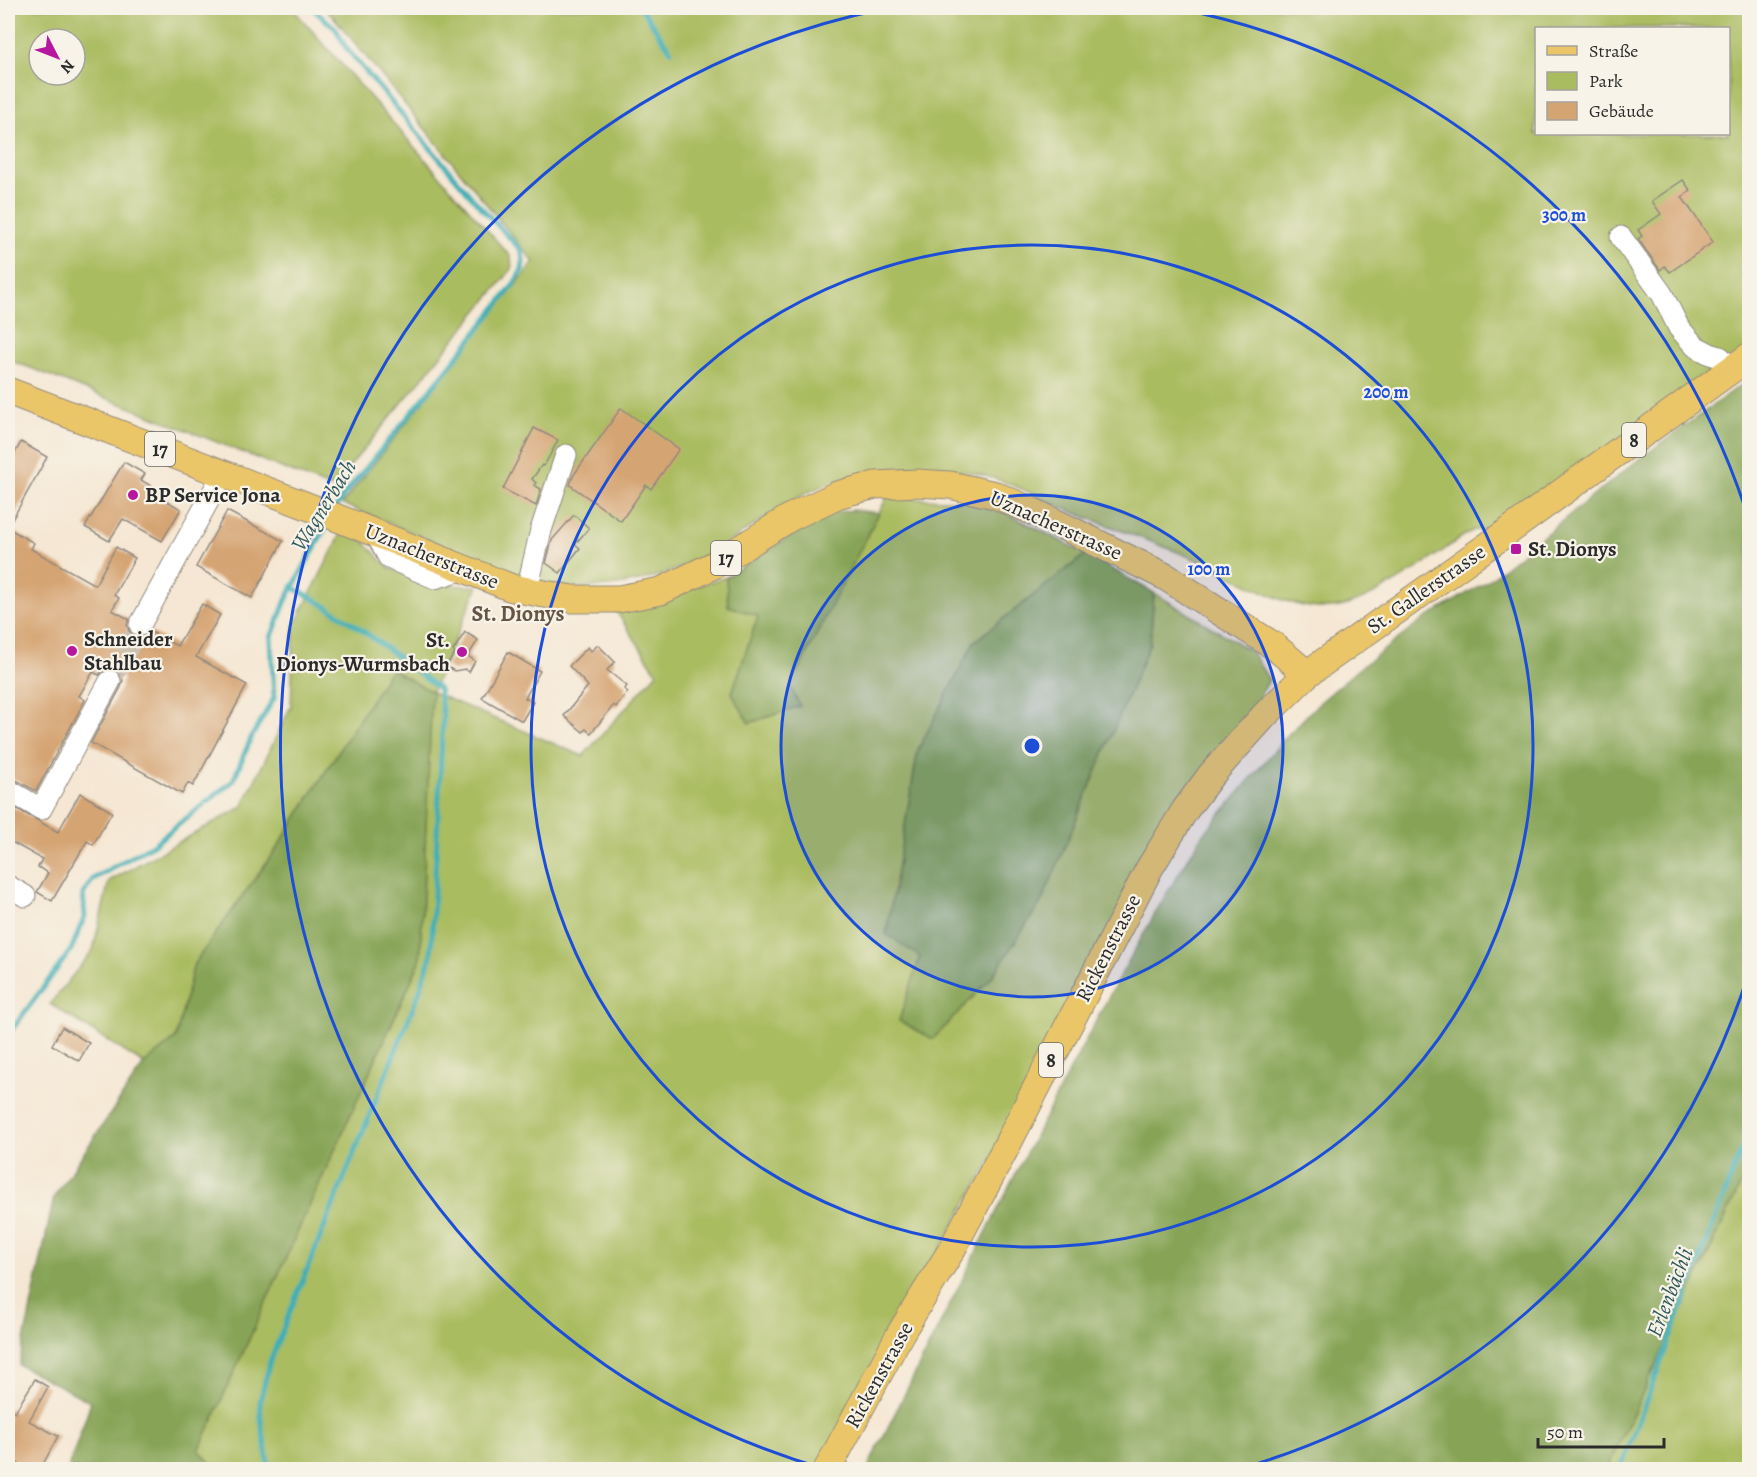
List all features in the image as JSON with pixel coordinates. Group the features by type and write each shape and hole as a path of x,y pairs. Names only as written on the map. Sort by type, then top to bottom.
{"main road":[{"name":"St. Gallerstrasse","path":"1307,674 1741,363"},
{"name":"Uznacherstrasse","path":"8,391 347,521 512,588 572,599 619,599 661,591 714,565 791,516 837,495 875,485 917,483 950,485 995,495 1166,577 1274,646 1307,674"},
{"name":"Rickenstrasse","path":"827,1470 900,1334 951,1251 1149,868 1210,775 1264,716 1307,674"},
{"name":"Rickenstrasse","path":"846,1470 936,1294 951,1251"}],"street":[{"path":"1621,237 1662,294 1679,328 1695,346 1710,354 1741,363"},
{"path":"528,590 541,530 566,455"},
{"path":"140,625 223,474"},
{"path":"8,790 40,809 110,681"}],"green space":[{"path":"8,8 292,8 511,257 512,269 332,488 8,360"},
{"path":"324,8 1749,8 1749,356 1518,524 1474,530 1394,583 1347,605 1329,608 1294,604 1193,558 1067,510 1025,490 984,476 948,469 906,468 877,471 834,482 807,493 719,548 682,567 642,580 601,587 560,586 535,581 342,504 534,262"},
{"path":"1749,379 1749,1167 1607,1469 867,1469 1024,1157 1115,985 1202,836 1284,739 1316,706 1357,670 1426,618 1489,580 1634,463"},
{"path":"887,497 985,502 1086,554 974,642 1150,643 1154,593 1251,651 1269,680 957,1219 818,1469 216,1470 199,1450 420,961 431,692 391,669 277,848 194,964 176,1038 144,1064 50,1004 93,950 109,881 242,807 291,706 294,626 342,532 358,535 389,568 436,585 478,586 432,692 583,756 657,673 616,611 726,577 728,606 758,616 732,693 749,723 800,706 790,686"},
{"path":"852,510 879,513 790,686 800,706 749,723 732,693 758,616 728,606 726,577 827,513"},
{"path":"1086,554 1154,593 1150,643 1043,899 992,977 933,1039 899,1021 920,957 886,934 918,750 974,642"},
{"path":"391,669 432,692 420,961 199,1450 216,1469 68,1469 91,1402 19,1365 54,1197 144,1064 176,1038 194,964 277,848"},
{"path":"1749,1167 1749,1469 1607,1469"}],"building":[{"path":"1683,180 1691,191 1682,197 1713,242 1670,272 1665,266 1660,270 1638,239 1642,236 1638,230 1661,214 1652,201"},
{"path":"621,408 679,449 651,489 646,485 621,521 570,485 573,476"},
{"path":"534,428 558,440 544,466 542,465 532,479 536,483 534,485 541,489 536,506 503,489"},
{"path":"21,442 47,457 8,527 8,466"},
{"path":"124,462 145,474 141,480 163,493 160,497 181,509 162,541 123,519 109,541 85,527"},
{"path":"227,511 283,541 252,598 196,567"},
{"path":"574,515 589,528 575,544 580,548 560,573 546,563 552,540"},
{"path":"8,528 34,543 31,549 95,585 116,547 135,558 114,595 119,598 112,610 129,619 127,625 134,636 141,638 151,632 177,646 202,604 220,615 196,657 247,685 193,786 188,783 182,794 91,743 123,680 117,670 110,668 99,675 93,672 79,696 85,700 36,791 8,777"},
{"name":"St. Dionys-Wurmsbach","path":"465,632 478,640 468,656 475,661 469,672 465,669 454,671 446,666"},
{"path":"598,645 615,662 607,670 627,686 624,689 628,692 591,733 586,729 583,732 564,716 588,686 569,666 588,647 591,651"},
{"path":"508,652 540,671 525,698 533,702 522,721 482,698"},
{"path":"80,793 112,812 93,845 87,841 52,901 37,892 48,873 38,867 42,859 8,840 8,804 58,832"},
{"path":"62,1027 89,1043 79,1061 52,1045"},
{"path":"35,1379 48,1387 29,1421 58,1436 40,1470 29,1470 8,1458 8,1408 15,1412"}],"waterway":[{"name":"Wagnerbach","path":"312,8 336,29 346,48 475,201 521,250 523,260 522,270 512,287 343,496 336,508"},
{"path":"641,8 671,51"},
{"name":"Wagnerbach","path":"8,1035 71,950 85,916 83,894 93,879 154,844 233,781 252,736 274,698 271,638 286,600 329,521"},
{"path":"269,1470 260,1401 270,1361 419,993 431,955 443,717 439,689 350,622 292,587"},
{"name":"Erlenbächli","path":"1620,1470 1750,1127"}],"tunnel":[{"path":"110,681 140,625"}],"place":[{"name":"BP Service Jona","path":"133,495"},
{"name":"St. Dionys","path":"1516,549"},
{"name":"Schneider Stahlbau","path":"72,651"},
{"name":"St. Dionys-Wurmsbach","path":"462,652"}],"district":[{"name":"St. Dionys","path":"518,613"}]}
